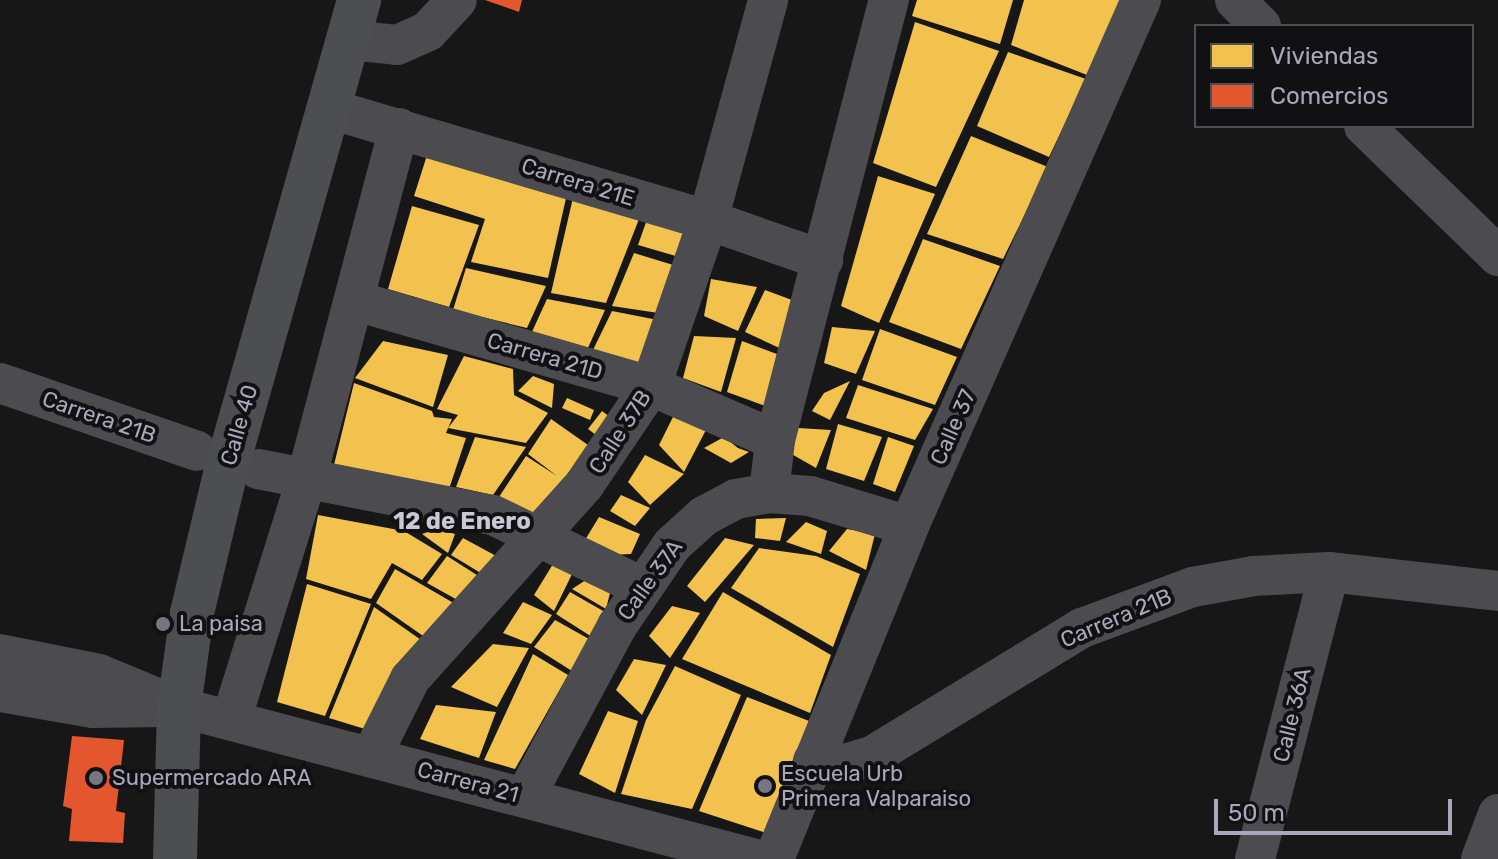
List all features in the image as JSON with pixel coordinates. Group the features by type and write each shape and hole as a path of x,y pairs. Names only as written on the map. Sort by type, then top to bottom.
{"highway":[{"name":"Calle 40","path":"175,859 179,707 192,613 225,474 354,20"}],"street":[{"path":"354,20 397,45 428,31 457,0"},
{"name":"Calle 37B","path":"371,757 410,679 541,537 632,421 651,386 708,220 768,0"},
{"path":"769,493 775,440 889,0"},
{"name":"Calle 37","path":"774,859 909,526 1141,0"},
{"path":"1235,0 1259,24"},
{"name":"Carrera 21E","path":"330,109 708,220 823,260"},
{"path":"231,720 306,480 356,301 399,128"},
{"path":"1366,128 1498,256"},
{"name":"Carrera 21D","path":"356,301 651,386 775,440"},
{"name":"Carrera 21B","path":"0,383 197,451"},
{"path":"258,469 493,515 642,587"},
{"name":"Calle 37A","path":"525,797 642,587 672,545 704,516 736,499 769,493 810,496 909,526"},
{"name":"Carrera 21B","path":"813,761 845,764 872,756 1028,658 1141,602 1254,576 1329,572 1498,591"},
{"name":"Calle 36A","path":"1255,859 1329,572"},
{"path":"0,654 99,674 179,707"},
{"path":"0,692 93,708 179,707"},
{"name":"Carrera 21","path":"179,707 756,859"},
{"path":"1481,859 1498,814"}],"building: Viviendas":[{"path":"917,0 1013,0 1000,44 912,16"},
{"path":"1024,0 1122,0 1087,75 1011,45"},
{"path":"915,22 999,51 936,187 873,163"},
{"path":"1008,52 1086,79 1049,157 977,126"},
{"path":"971,136 1048,167 1003,259 927,234"},
{"path":"429,149 569,185 548,278 471,262 485,219 414,196"},
{"path":"878,176 935,194 879,323 841,306"},
{"path":"575,189 643,209 606,303 551,293"},
{"path":"412,206 479,225 449,307 388,289"},
{"path":"650,211 701,224 686,259 638,245"},
{"path":"923,239 1000,266 961,349 889,322"},
{"path":"634,253 683,268 665,314 612,306"},
{"path":"466,268 546,286 527,328 453,310"},
{"path":"711,279 757,287 738,331 704,316"},
{"path":"765,290 800,303 786,351 745,332"},
{"path":"547,299 605,310 587,350 531,334"},
{"path":"612,311 663,321 644,366 592,352"},
{"path":"832,327 875,331 856,374 824,363"},
{"path":"880,329 957,357 935,405 862,380"},
{"path":"694,336 736,338 721,392 683,378"},
{"path":"383,341 448,355 433,407 355,378"},
{"path":"742,341 785,357 768,407 727,392"},
{"path":"464,356 513,369 514,395 548,413 526,443 448,428 458,415 437,409"},
{"path":"533,376 554,384 552,408 518,391"},
{"path":"850,381 830,420 812,411 824,393"},
{"path":"354,383 432,411 434,417 452,419 446,433 466,438 450,486 381,484 332,473"},
{"path":"858,385 933,409 915,440 846,418"},
{"path":"567,398 594,410 590,420 562,408"},
{"path":"602,411 618,423 604,441 588,429"},
{"path":"675,413 708,426 684,472 659,445"},
{"path":"551,419 598,452 532,523 493,506 526,456 557,476 528,454"},
{"path":"838,424 882,437 864,481 826,469"},
{"path":"798,428 831,430 816,468 788,452"},
{"path":"475,437 526,447 493,495 456,487"},
{"path":"724,437 749,452 731,463 704,448"},
{"path":"888,437 914,446 895,492 873,484"},
{"path":"645,455 684,474 650,505 628,482"},
{"path":"621,495 650,508 635,526 610,511"},
{"path":"318,515 404,531 442,554 422,580 392,563 371,599 306,579"},
{"path":"599,517 640,534 631,554 611,555 585,540"},
{"path":"786,518 780,541 755,538 756,519"},
{"path":"806,522 827,531 821,554 786,542"},
{"path":"437,529 455,534 448,553 422,534"},
{"path":"847,529 875,534 866,570 829,551"},
{"path":"463,538 498,557 484,575 451,555"},
{"path":"725,538 754,545 705,602 687,586"},
{"path":"759,548 816,556 860,574 833,647 731,588"},
{"path":"447,556 480,577 461,602 427,583"},
{"path":"553,564 573,572 554,611 534,595"},
{"path":"395,569 457,605 426,638 376,603"},
{"path":"589,578 610,593 606,609 572,589"},
{"path":"307,584 371,604 325,716 277,702"},
{"path":"570,592 605,612 592,637 556,614"},
{"path":"723,592 831,655 810,713 682,659"},
{"path":"523,602 552,615 531,644 503,633"},
{"path":"672,606 700,613 670,658 649,636"},
{"path":"374,607 424,642 365,729 329,718"},
{"path":"555,620 589,639 572,671 534,647"},
{"path":"493,644 529,648 497,707 451,687"},
{"path":"533,654 568,675 515,769 484,760"},
{"path":"634,659 666,665 642,715 616,690"},
{"path":"675,666 741,695 692,809 621,794 646,720"},
{"path":"747,697 809,721 766,833 699,811"},
{"path":"436,705 496,712 479,758 420,739"},
{"path":"608,711 638,721 615,793 579,774"}],"building: Comercios":[{"path":"485,0 522,0 519,12"},
{"path":"72,736 124,740 116,811 125,813 123,843 69,841 72,809 63,806"}],"place":[{"name":"La paisa","path":"163,624"},
{"name":"Supermercado ARA","path":"96,778"},
{"name":"Escuela Urb Primera Valparaiso","path":"765,786"}],"district":[{"name":"12 de Enero","path":"462,522"}]}
